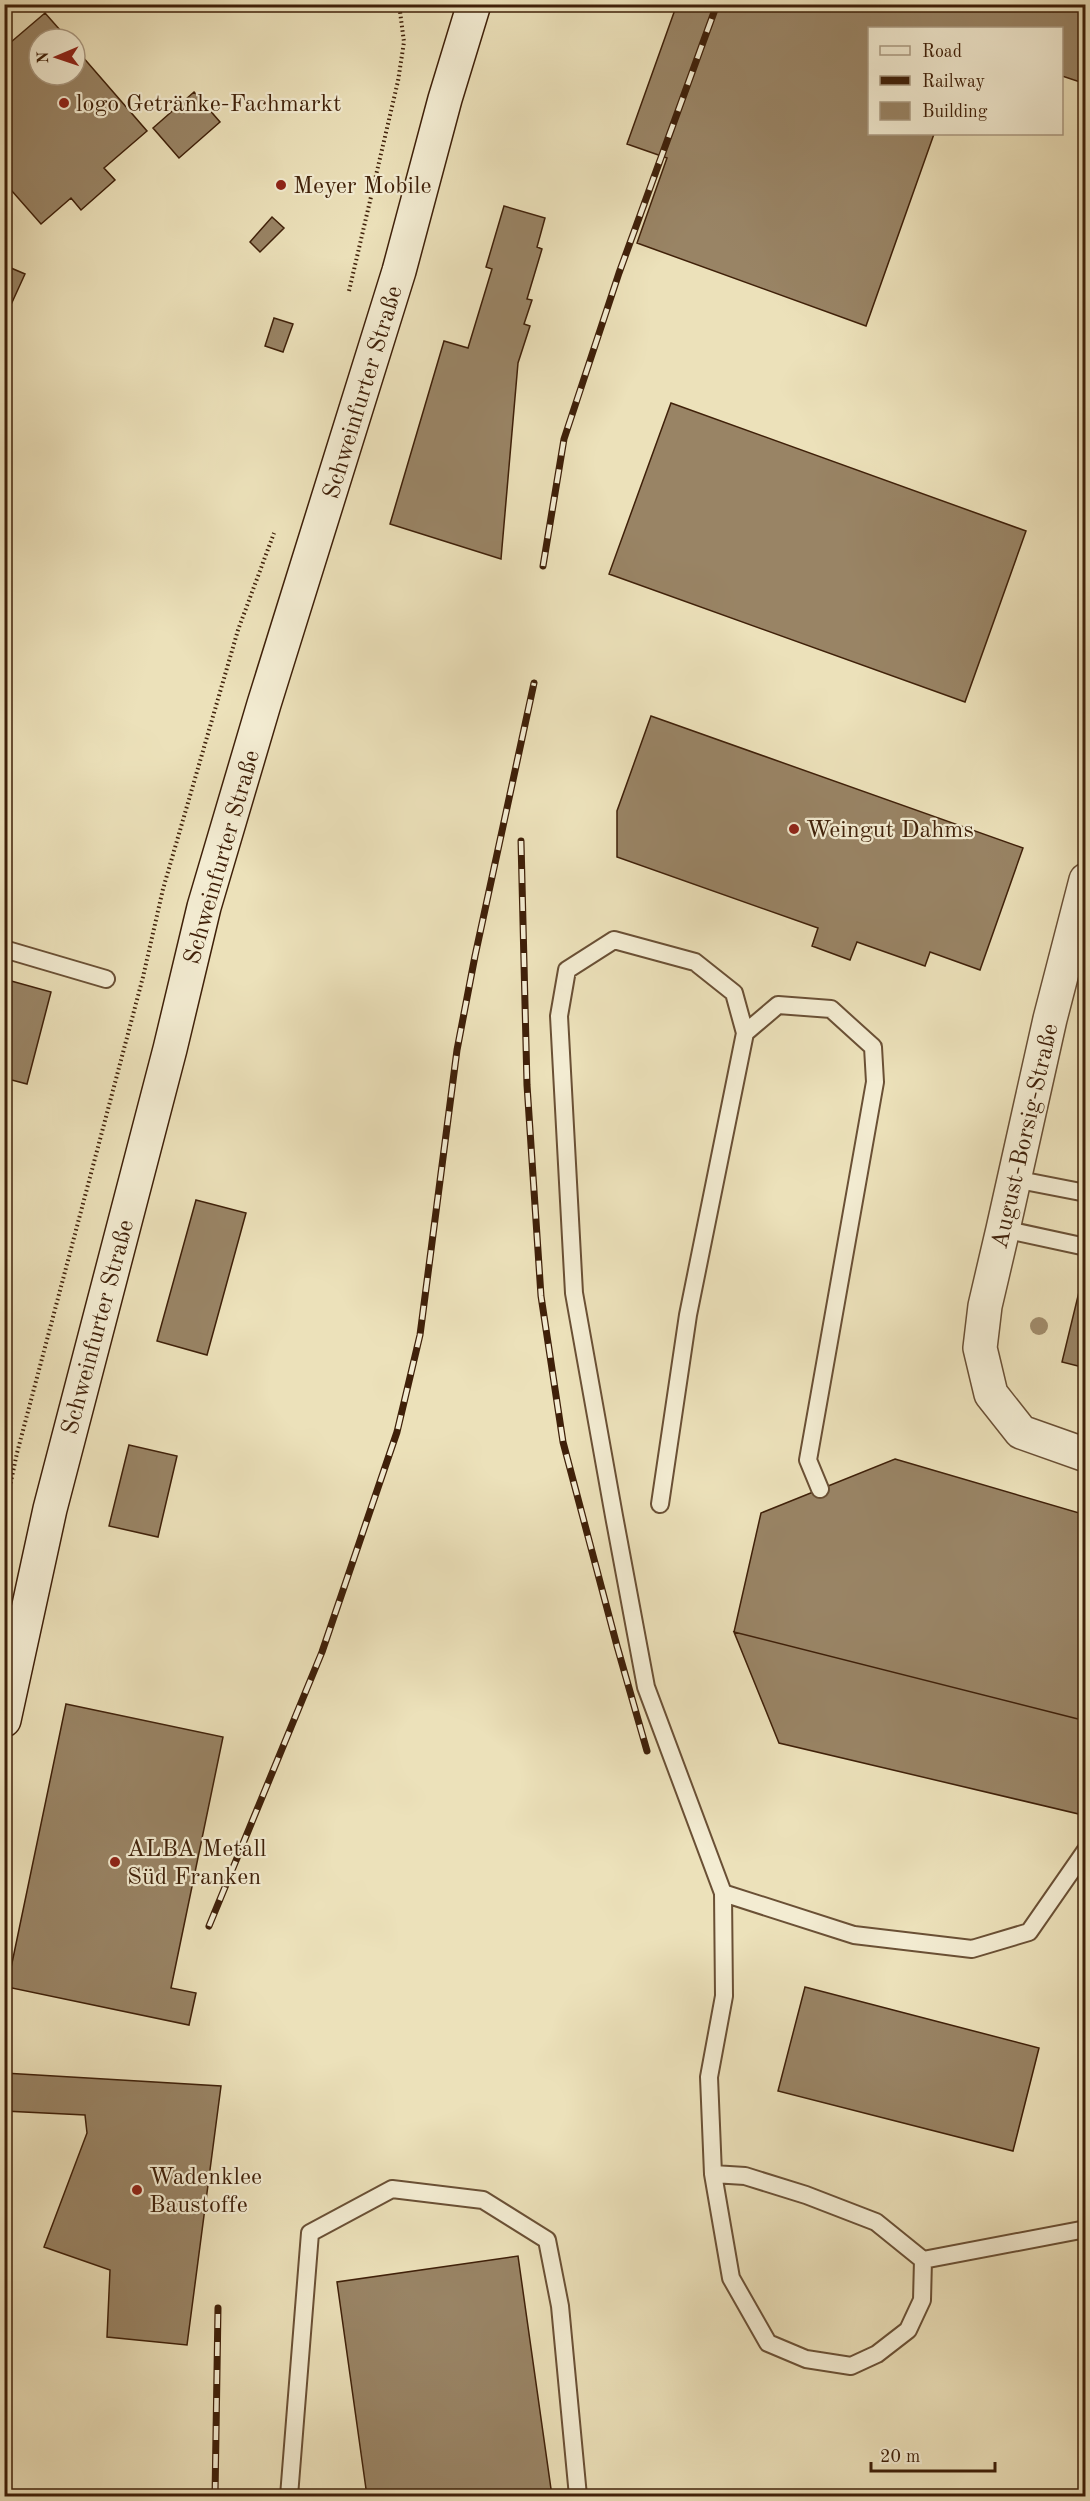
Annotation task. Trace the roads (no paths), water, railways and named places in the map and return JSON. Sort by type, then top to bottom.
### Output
[{"type":"main road","name":"Schweinfurter Straße","points":[[4,1720],[9,1674],[170,1049],[204,907],[264,704],[399,271],[445,99],[474,4]]},
{"type":"main road","name":"August-Borsig-Straße","points":[[1086,880],[1050,1019],[985,1306],[980,1348],[991,1394],[1021,1432],[1086,1455]]},
{"type":"lane","points":[[660,1504],[687,1314],[745,1033],[734,993],[695,962],[614,939],[567,970],[559,1016],[574,1293],[646,1687],[723,1893],[724,1996],[709,2077],[713,2174],[731,2278],[768,2343],[806,2359],[851,2366],[877,2354],[908,2330],[922,2300],[923,2260]]},
{"type":"lane","points":[[4,949],[106,979]]},
{"type":"lane","points":[[745,1033],[778,1005],[831,1009],[873,1047],[876,1082],[808,1460],[820,1489]]},
{"type":"lane","points":[[1014,1179],[1086,1193]]},
{"type":"lane","points":[[1003,1228],[1086,1247]]},
{"type":"lane","points":[[723,1893],[854,1935],[972,1948],[1029,1932],[1086,1850]]},
{"type":"lane","points":[[713,2174],[745,2176],[806,2195],[876,2222],[923,2260],[1086,2229]]},
{"type":"lane","points":[[289,2496],[310,2233],[392,2189],[483,2200],[547,2240],[560,2306],[578,2496]]},
{"type":"railway","points":[[543,566],[564,439],[619,273],[717,4]]},
{"type":"railway","points":[[209,1926],[322,1652],[397,1432],[420,1335],[457,1050],[534,683]]},
{"type":"railway","points":[[521,841],[527,1085],[541,1296],[563,1442],[647,1751]]},
{"type":"railway","points":[[215,2496],[218,2308]]},
{"type":"place","name":"logo Getränke-Fachmarkt","points":[[64,103]]},
{"type":"place","name":"Meyer Mobile","points":[[281,185]]},
{"type":"place","name":"Weingut Dahms","points":[[794,829]]},
{"type":"place","name":"ALBA Metall Süd Franken","points":[[115,1862]]},
{"type":"place","name":"Wadenklee Baustoffe","points":[[137,2190]]}]
